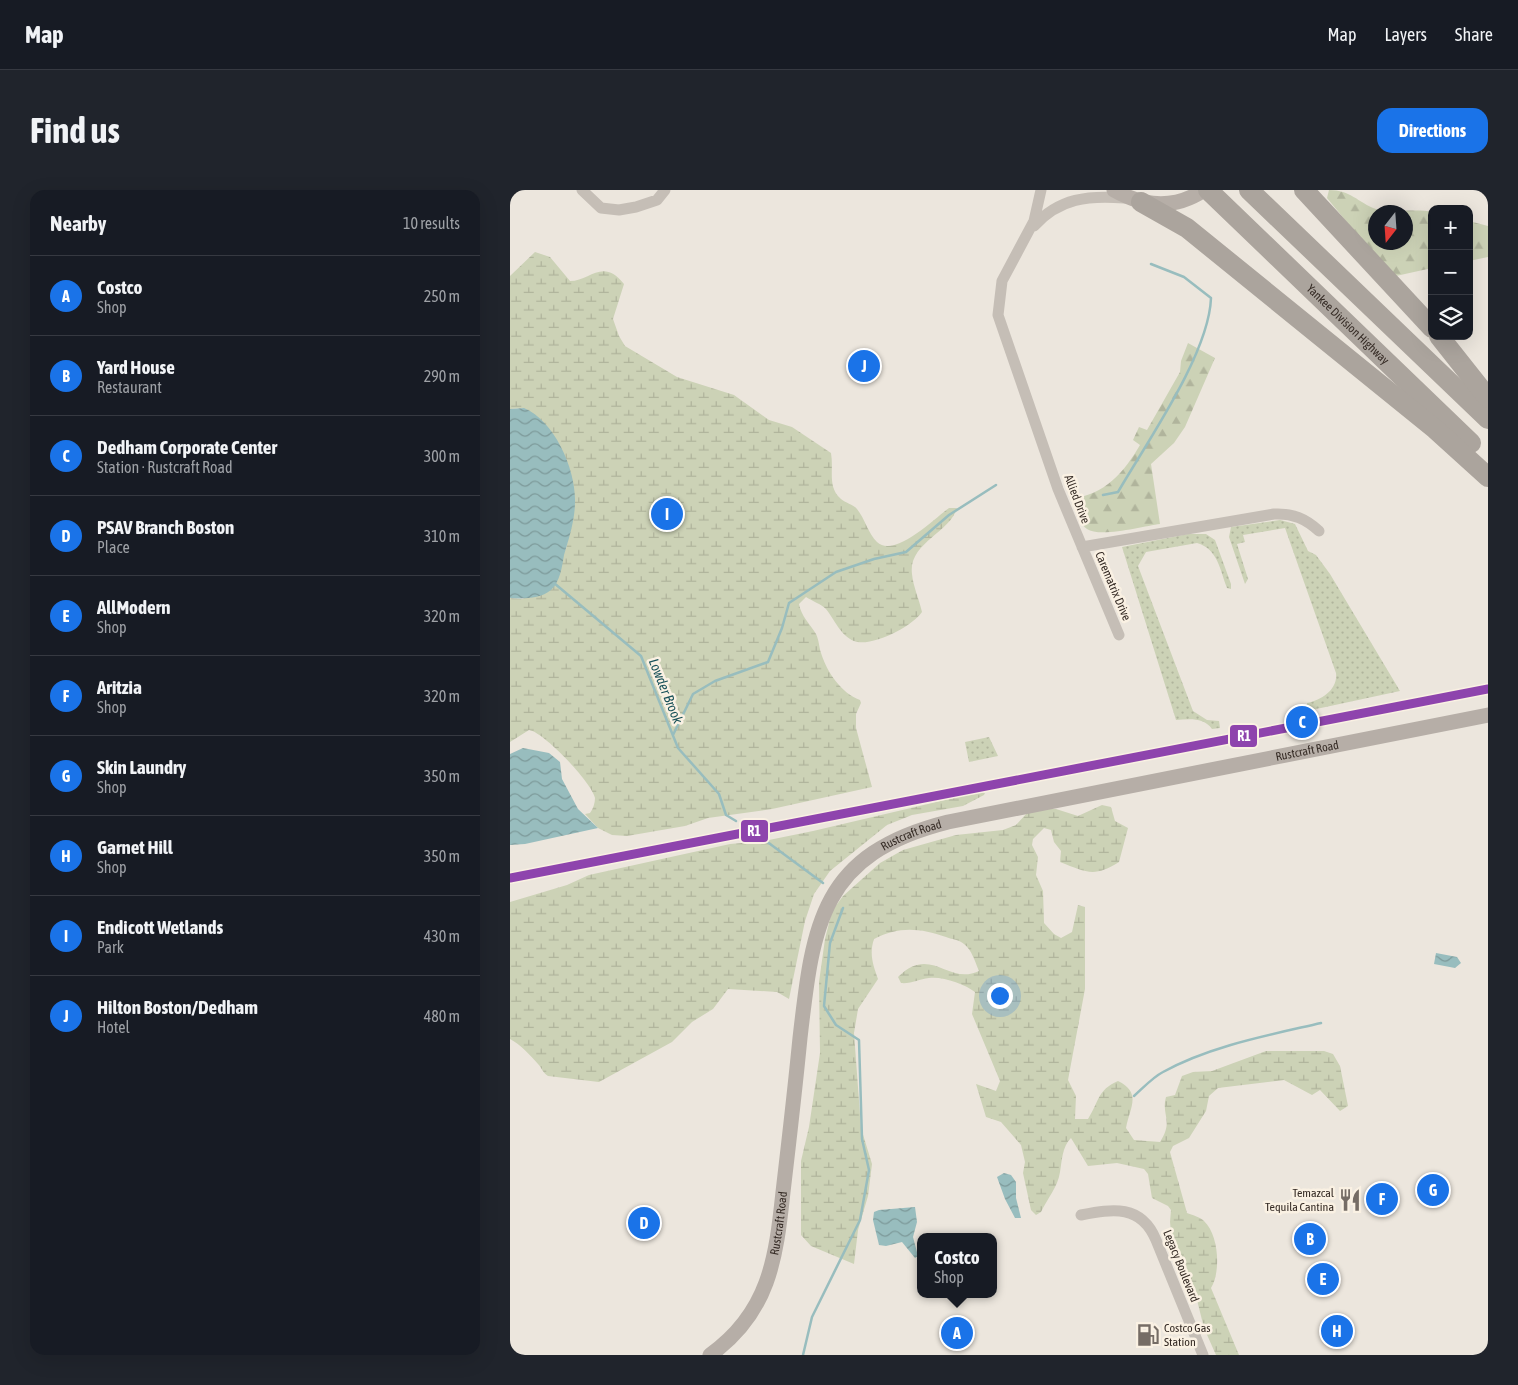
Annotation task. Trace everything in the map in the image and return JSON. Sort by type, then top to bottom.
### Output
[{"type":"highway","name":"Yankee Division Highway","points":[[1208,190],[1488,459]]},
{"type":"highway","points":[[1249,190],[1488,419]]},
{"type":"highway","points":[[1304,190],[1428,324]]},
{"type":"highway","points":[[1136,200],[1187,228],[1449,440],[1488,477]]},
{"type":"highway","points":[[1442,340],[1488,398]]},
{"type":"main road","points":[[1114,190],[1136,200],[1161,205],[1175,204],[1204,190]]},
{"type":"main road","name":"Rustcraft Road","points":[[710,1355],[722,1347],[746,1322],[762,1295],[772,1268],[780,1221],[805,993],[814,942],[819,924],[832,897],[865,859],[902,836],[948,822],[1488,715]]},
{"type":"street","points":[[582,190],[601,208],[619,210],[657,200],[665,190]]},
{"type":"street","name":"Allied Drive","points":[[1041,190],[1039,206],[1030,231],[1004,274],[1000,288],[998,315],[1056,482],[1082,547]]},
{"type":"street","name":"Allied Drive","points":[[1030,231],[1049,211],[1068,201],[1088,197],[1136,200]]},
{"type":"street","points":[[1082,547],[1274,514],[1284,514],[1300,518],[1319,531]]},
{"type":"street","name":"Carematrix Drive","points":[[1082,547],[1119,635]]},
{"type":"street","name":"Legacy Boulevard","points":[[1081,1215],[1120,1210],[1130,1213],[1148,1226],[1156,1240],[1203,1355]]},
{"type":"green space","points":[[1329,190],[1349,194],[1368,205],[1368,247],[1327,198]]},
{"type":"green space","points":[[1413,211],[1428,212],[1428,269],[1396,276],[1371,250],[1413,250]]},
{"type":"green space","points":[[1473,222],[1488,226],[1488,257],[1473,260]]},
{"type":"green space","points":[[535,252],[550,257],[570,281],[603,271],[610,272],[624,284],[613,319],[625,346],[677,377],[734,395],[769,420],[792,427],[831,453],[832,484],[834,489],[841,499],[857,509],[877,542],[884,546],[904,541],[925,528],[949,508],[957,508],[953,517],[916,554],[912,563],[912,574],[922,612],[917,618],[901,629],[881,639],[861,642],[854,641],[845,635],[822,606],[806,597],[799,604],[804,616],[816,634],[821,653],[831,674],[841,687],[860,700],[861,703],[856,714],[856,728],[872,787],[772,809],[708,818],[685,826],[627,836],[612,835],[598,828],[585,814],[590,813],[594,806],[595,798],[592,791],[577,770],[556,748],[529,730],[510,742],[510,598],[523,599],[566,549],[575,503],[569,468],[554,437],[543,422],[523,408],[510,409],[510,276]]},
{"type":"green space","points":[[1188,343],[1215,358],[1185,427],[1174,443],[1151,464],[1160,524],[1112,532],[1087,529],[1079,519],[1072,498],[1094,493],[1104,487],[1128,464],[1140,445],[1133,440],[1139,427],[1147,430],[1180,372],[1181,361]]},
{"type":"green space","points":[[1280,520],[1295,524],[1308,551],[1316,555],[1330,574],[1400,691],[1307,711],[1307,703],[1328,693],[1336,679],[1336,673],[1285,528],[1243,535],[1245,542],[1237,544],[1248,579],[1245,584],[1229,537],[1231,527]]},
{"type":"green space","points":[[1188,534],[1206,534],[1215,540],[1231,584],[1231,589],[1227,588],[1214,555],[1210,550],[1197,543],[1146,552],[1138,566],[1193,711],[1207,720],[1219,721],[1220,728],[1212,729],[1205,722],[1196,720],[1176,720],[1122,547]]},
{"type":"green space","points":[[989,737],[998,756],[969,762],[965,742]]},
{"type":"green space","points":[[979,792],[985,793],[963,806],[912,815],[887,825],[830,871],[814,894],[805,921],[789,999],[777,992],[728,989],[713,1009],[692,1022],[672,1042],[599,1082],[548,1076],[525,1050],[510,1039],[510,902],[567,885],[589,875],[730,844],[764,841],[813,831]]},
{"type":"green space","points":[[1102,805],[1111,807],[1115,821],[1128,828],[1119,862],[1103,870],[1090,872],[1060,862],[1061,851],[1054,842],[1051,830],[1044,828],[1033,839],[1032,845],[1038,857],[1036,875],[1043,891],[1044,923],[1054,934],[1061,938],[1072,932],[1078,905],[1085,907],[1085,989],[1068,1080],[1076,1096],[1075,1119],[1088,1119],[1102,1092],[1118,1081],[1130,1090],[1132,1096],[1132,1107],[1126,1128],[1134,1140],[1160,1142],[1167,1123],[1166,1097],[1175,1095],[1182,1076],[1193,1072],[1212,1071],[1266,1051],[1324,1051],[1333,1054],[1340,1066],[1348,1106],[1340,1111],[1320,1090],[1312,1095],[1284,1080],[1218,1088],[1209,1096],[1206,1111],[1189,1138],[1173,1146],[1170,1152],[1187,1213],[1204,1221],[1213,1235],[1217,1263],[1211,1288],[1239,1355],[1216,1355],[1204,1328],[1196,1296],[1186,1283],[1173,1252],[1170,1222],[1171,1210],[1168,1206],[1152,1198],[1148,1174],[1144,1169],[1117,1163],[1088,1166],[1071,1138],[1064,1150],[1059,1177],[1052,1193],[1041,1212],[1036,1215],[1031,1210],[1023,1173],[1025,1162],[1021,1145],[1001,1122],[986,1117],[976,1084],[996,1091],[1000,1081],[972,1014],[975,992],[947,979],[929,978],[901,983],[898,977],[910,968],[920,964],[930,965],[958,974],[979,971],[971,953],[964,944],[936,934],[918,930],[901,930],[874,939],[872,959],[878,979],[858,1009],[854,1033],[861,1128],[872,1164],[868,1196],[858,1230],[854,1264],[811,1246],[801,1235],[801,1161],[809,1127],[820,1053],[819,982],[825,939],[832,911],[843,896],[880,863],[903,850],[956,835],[1003,830],[1016,825],[1027,813],[1038,809],[1056,809],[1078,816]]},
{"type":"water","points":[[524,408],[535,414],[545,424],[561,448],[572,476],[575,509],[557,583],[547,593],[537,597],[510,598],[510,409]]},
{"type":"water","points":[[523,748],[549,753],[560,762],[562,779],[578,809],[598,828],[525,844],[510,845],[510,754]]},
{"type":"water","points":[[1436,953],[1457,957],[1461,963],[1455,968],[1434,964]]},
{"type":"water","points":[[1004,1173],[1011,1175],[1016,1182],[1016,1198],[1021,1218],[1015,1218],[1005,1199],[997,1177]]},
{"type":"water","points":[[915,1207],[917,1222],[913,1237],[917,1257],[915,1258],[902,1242],[886,1246],[879,1245],[873,1220],[874,1212]]},
{"type":"waterway","points":[[1103,495],[1118,492],[1160,423],[1188,371],[1200,345],[1208,320],[1211,298],[1184,277],[1151,264]]},
{"type":"waterway","points":[[673,735],[693,694],[715,681],[768,662],[782,628],[789,603],[836,572],[874,559],[906,552],[949,515],[996,485]]},
{"type":"waterway","name":"Lowder Brook","points":[[554,583],[641,656],[678,748],[719,794],[726,815],[736,821]]},
{"type":"waterway","name":"Lowder Brook","points":[[766,841],[823,883]]},
{"type":"waterway","points":[[803,1355],[812,1317],[860,1220],[869,1170],[862,1139],[859,1040],[836,1025],[824,1006],[830,943],[843,908]]},
{"type":"waterway","points":[[1134,1096],[1159,1074],[1200,1055],[1240,1042],[1321,1023]]},
{"type":"railway","points":[[510,878],[1488,689]]},
{"type":"transit line","name":"R1","points":[[510,878],[1488,689]]},
{"type":"place","name":"Hilton Boston/Dedham","points":[[864,366]]},
{"type":"place","name":"Endicott Wetlands","points":[[667,514]]},
{"type":"place","name":"Dedham Corporate Center","points":[[1302,722]]},
{"type":"place","name":"Skin Laundry","points":[[1433,1190]]},
{"type":"place","name":"Aritzia","points":[[1382,1199]]},
{"type":"place","name":"Temazcal Tequila Cantina","points":[[1350,1200]]},
{"type":"place","name":"PSAV Branch Boston","points":[[644,1223]]},
{"type":"place","name":"Yard House","points":[[1310,1239]]},
{"type":"place","name":"AllModern","points":[[1323,1279]]},
{"type":"place","name":"Garnet Hill","points":[[1337,1331]]},
{"type":"place","name":"Costco","points":[[957,1333]]},
{"type":"place","name":"Costco Gas Station","points":[[1148,1335]]}]
